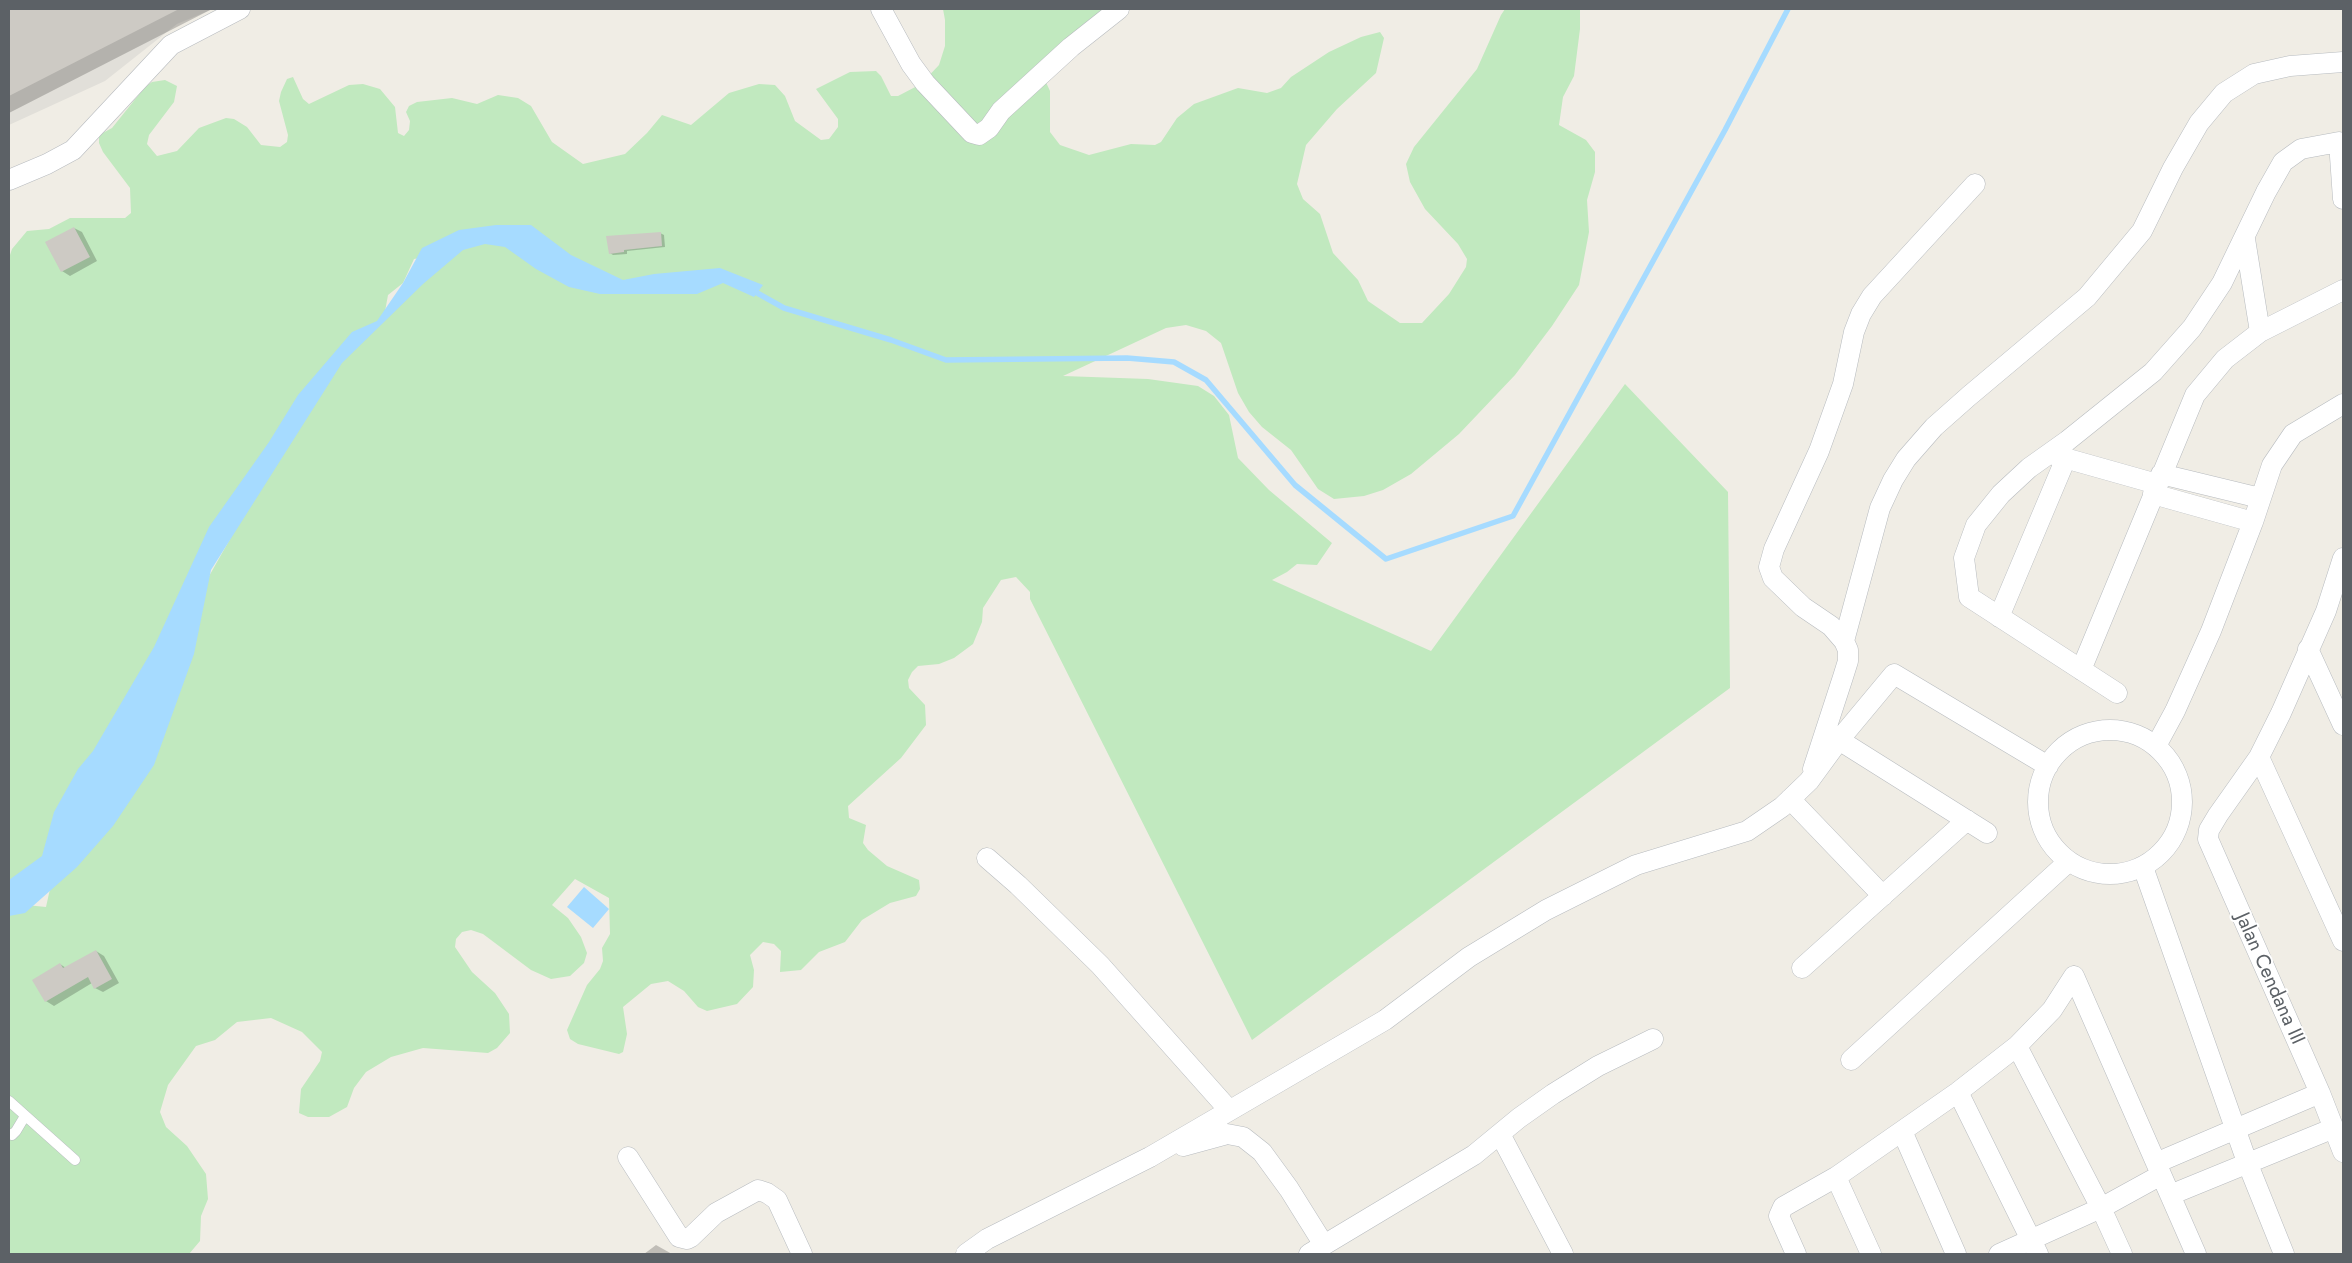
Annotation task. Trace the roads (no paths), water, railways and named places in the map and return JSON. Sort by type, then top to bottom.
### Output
[{"type":"street","points":[[9,180],[73,150],[171,44],[240,9]]},
{"type":"street","points":[[881,9],[911,64],[925,83],[972,133],[979,136],[1001,111],[1071,48],[1119,9]]},
{"type":"street","points":[[1844,641],[1880,508],[1893,480],[1934,427],[2087,297],[2142,231],[2198,123],[2224,93],[2254,74],[2290,66],[2343,62]]},
{"type":"street","points":[[1999,617],[2057,456],[2067,441],[2153,372],[2192,328],[2222,283],[2245,239],[2266,192],[2284,162],[2301,149],[2339,142],[2343,199]]},
{"type":"street","points":[[1809,781],[1848,662],[1848,650],[1844,641],[1830,626],[1803,606],[1772,578],[1769,567],[1774,548],[1822,442],[1842,384],[1854,332],[1861,314],[1872,296],[1898,266],[1975,184]]},
{"type":"street","points":[[2245,239],[2260,332]]},
{"type":"street","points":[[2081,670],[2195,395],[2225,359],[2260,332],[2343,290]]},
{"type":"street","points":[[2156,746],[2175,711],[2212,631],[2253,522],[2272,465],[2293,434],[2343,404]]},
{"type":"street","points":[[2117,693],[1969,597],[1964,558],[1976,524],[2001,494],[2057,456],[2157,484],[2253,522]]},
{"type":"street","points":[[2157,484],[2260,498]]},
{"type":"street","points":[[2343,558],[2326,611],[2281,713],[2259,757],[2343,941]]},
{"type":"street","points":[[2308,649],[2343,724]]},
{"type":"street","points":[[966,1254],[996,1235],[1150,1157],[1385,1020],[1469,958],[1546,910],[1636,865],[1747,831],[1782,808],[1809,781],[1894,674],[2048,766]]},
{"type":"street","points":[[2110,730],[2134,734],[2156,746],[2174,768],[2182,795],[2180,824],[2166,849],[2143,867],[2118,875],[2092,873],[2068,862],[2049,842],[2039,817],[2039,791],[2048,766],[2064,747],[2085,734],[2110,730]]},
{"type":"street","points":[[1840,740],[1987,833]]},
{"type":"street","name":"Jalan Cendana III","points":[[2259,757],[2209,830],[2208,839],[2320,1092],[2335,1115],[2343,1152]]},
{"type":"street","points":[[1790,799],[1883,896]]},
{"type":"street","points":[[1802,968],[1967,820]]},
{"type":"street","points":[[987,858],[1018,884],[1100,965],[1229,1110]]},
{"type":"street","points":[[1850,1060],[2068,862]]},
{"type":"street","points":[[2143,867],[2247,1162],[2284,1254]]},
{"type":"street","points":[[1796,1254],[1779,1216],[1779,1211],[1787,1204],[1836,1177],[1958,1092],[2017,1046],[2052,1010],[2074,976],[2196,1254]]},
{"type":"street","points":[[1150,1157],[1227,1134],[1243,1137],[1262,1152],[1289,1189],[1316,1250],[1474,1155],[1519,1118],[1598,1066],[1653,1039]]},
{"type":"street","points":[[2017,1046],[2101,1208],[2122,1254]]},
{"type":"street","points":[[1958,1092],[2035,1248]]},
{"type":"street","points":[[1999,1254],[2035,1248],[2101,1208],[2158,1169],[2236,1129],[2320,1092]]},
{"type":"street","points":[[2170,1195],[2247,1162],[2335,1115]]},
{"type":"street","points":[[1902,1131],[1956,1254]]},
{"type":"street","points":[[1500,1134],[1563,1254]]},
{"type":"street","points":[[628,1157],[679,1237],[687,1239],[691,1237],[716,1214],[758,1190],[768,1193],[777,1200],[802,1254]]},
{"type":"street","points":[[1836,1177],[1871,1254]]},
{"type":"lane","points":[[9,1101],[75,1160]]},
{"type":"lane","points":[[9,1134],[12,1135],[16,1131],[25,1116]]},
{"type":"water","points":[[496,225],[531,225],[571,255],[623,280],[654,274],[720,268],[763,285],[754,297],[723,283],[697,294],[600,294],[569,287],[536,269],[505,247],[485,244],[463,250],[423,284],[342,363],[211,570],[194,654],[154,765],[113,826],[77,867],[25,913],[9,916],[9,880],[42,856],[54,812],[78,769],[93,751],[154,647],[209,527],[269,442],[298,395],[352,332],[377,321],[403,283],[422,248],[459,230]]},
{"type":"water","points":[[584,887],[609,909],[593,928],[567,907]]},
{"type":"waterway","points":[[750,289],[784,308],[891,340],[946,360],[1127,358],[1174,362],[1206,380],[1295,485],[1386,559],[1513,516],[1725,130],[1788,9]]}]
